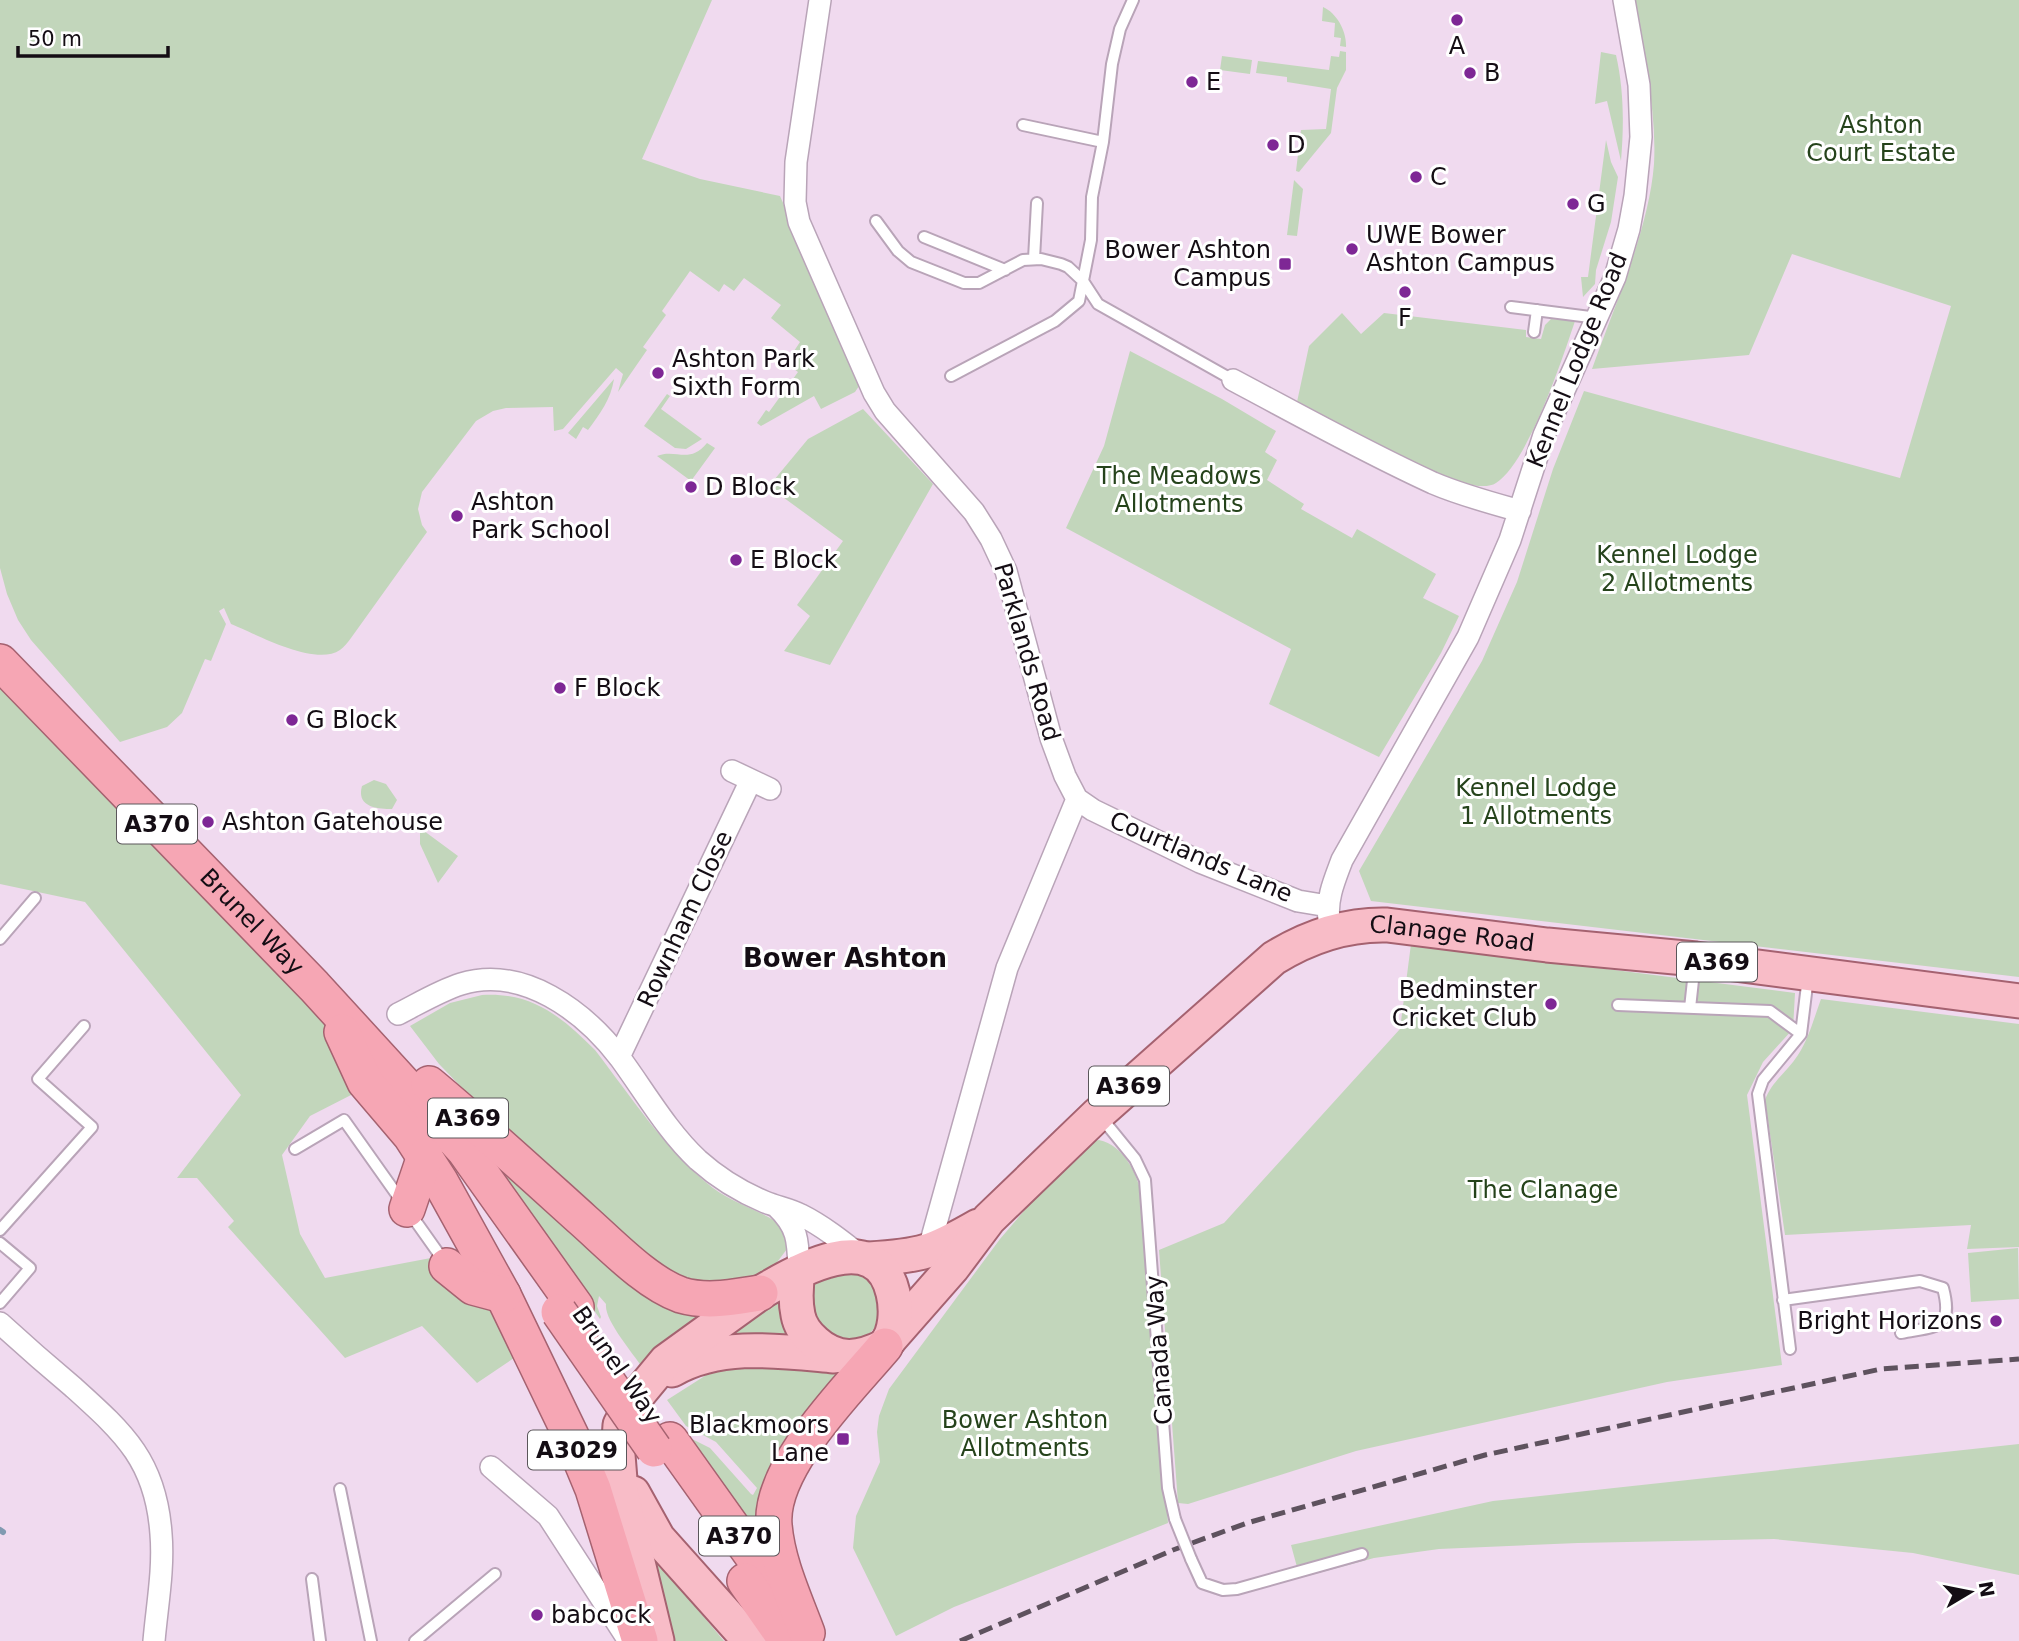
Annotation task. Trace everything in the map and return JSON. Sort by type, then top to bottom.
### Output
[{"type":"highway","name":"Brunel Way","points":[[0,662],[320,992],[465,1151],[567,1310],[803,1638]]},
{"type":"highway","name":"A3029","points":[[320,992],[365,1082],[425,1156],[503,1295],[589,1479],[640,1641]]},
{"type":"highway","name":"A369","points":[[320,992],[445,1097],[620,1253],[664,1287],[678,1294],[704,1300],[760,1293]]},
{"type":"highway","points":[[407,1209],[425,1156]]},
{"type":"highway","points":[[447,1266],[473,1287],[503,1295]]},
{"type":"highway","points":[[803,1638],[778,1551],[774,1525],[777,1494],[797,1455],[887,1344]]},
{"type":"main road","name":"Clanage Road","points":[[887,1344],[953,1267],[989,1219],[1098,1114],[1274,958],[1330,919],[1696,960],[2019,1001]]},
{"type":"main road","name":"Clanage Road","points":[[865,1258],[915,1256],[928,1252],[989,1219]]},
{"type":"main road","name":"A369","points":[[646,1386],[666,1361],[760,1293],[829,1259],[865,1258]]},
{"type":"main road","points":[[646,1386],[693,1359],[718,1353],[762,1350],[854,1357],[887,1344],[895,1313],[892,1289],[879,1267],[865,1258]]},
{"type":"main road","points":[[799,1272],[796,1288],[800,1324],[811,1338],[834,1356]]},
{"type":"main road","name":"A3029","points":[[646,1386],[632,1402],[621,1425],[618,1455],[621,1492],[657,1641]]},
{"type":"main road","name":"A3029","points":[[618,1455],[629,1485],[658,1538],[750,1641]]},
{"type":"street","name":"Parklands Road","points":[[820,0],[796,162],[795,202],[799,222],[880,402],[893,421],[974,512],[998,553],[1012,592],[1051,738],[1077,799]]},
{"type":"street","name":"Kennel Lodge Road","points":[[1330,919],[1342,860],[1468,637],[1510,540],[1544,435],[1615,277],[1629,229],[1641,137],[1639,85],[1624,0]]},
{"type":"street","points":[[1233,380],[1435,483],[1475,499],[1520,511]]},
{"type":"street","name":"Rownham Close","points":[[619,1057],[751,780]]},
{"type":"street","name":"Courtlands Lane","points":[[1077,799],[1093,810],[1175,851],[1298,901],[1330,919]]},
{"type":"street","points":[[928,1252],[1007,968],[1077,799]]},
{"type":"street","points":[[398,1014],[460,984],[482,980],[511,981],[538,990],[564,1005],[592,1028],[619,1057],[653,1105],[698,1160],[730,1184],[777,1207],[799,1213],[865,1258]]},
{"type":"street","points":[[777,1207],[795,1229],[799,1272]]},
{"type":"street","points":[[0,1324],[118,1428],[138,1454],[156,1499],[161,1535],[154,1641]]},
{"type":"street","points":[[491,1467],[548,1516],[629,1641]]},
{"type":"lane","points":[[951,376],[1064,315],[1079,301],[1091,240],[1091,197],[1104,142],[1116,45],[1133,0]]},
{"type":"lane","points":[[1023,125],[1104,142]]},
{"type":"lane","points":[[1034,259],[1037,203]]},
{"type":"lane","points":[[876,221],[898,251],[911,262],[964,283],[979,283],[1023,260],[1034,259],[1061,264],[1083,281],[1098,304],[1233,380]]},
{"type":"lane","points":[[924,237],[1005,270]]},
{"type":"lane","points":[[1511,307],[1598,318]]},
{"type":"lane","points":[[1534,332],[1537,310]]},
{"type":"lane","points":[[0,939],[35,898]]},
{"type":"lane","points":[[1690,1008],[1696,960]]},
{"type":"lane","points":[[1790,1349],[1758,1094],[1763,1080],[1801,1034],[1809,974]]},
{"type":"lane","points":[[1618,1005],[1770,1011],[1801,1034]]},
{"type":"lane","points":[[0,1230],[92,1127],[38,1079],[84,1026]]},
{"type":"lane","name":"Canada Way","points":[[1098,1114],[1135,1159],[1146,1180],[1168,1488],[1175,1519],[1202,1583],[1223,1590],[1259,1584],[1362,1554]]},
{"type":"lane","points":[[295,1149],[345,1119],[447,1266]]},
{"type":"lane","points":[[0,1243],[30,1268],[0,1303]]},
{"type":"lane","points":[[1783,1300],[1920,1281],[1943,1288],[1948,1308],[1945,1320],[1934,1327],[1901,1333]]},
{"type":"lane","points":[[340,1489],[371,1641]]},
{"type":"lane","points":[[415,1641],[495,1574]]},
{"type":"lane","points":[[312,1580],[320,1641]]},
{"type":"green space","name":"Ashton Park School","points":[[0,0],[712,0],[642,159],[700,179],[780,196],[858,374],[859,386],[855,392],[821,409],[814,396],[761,426],[757,423],[766,410],[769,412],[798,372],[786,363],[800,342],[771,318],[781,305],[744,278],[734,291],[724,284],[719,292],[690,271],[662,311],[666,315],[643,347],[647,350],[618,392],[623,374],[616,368],[563,429],[554,431],[553,407],[506,408],[493,411],[476,421],[422,492],[418,509],[422,525],[427,532],[341,649],[316,655],[286,647],[231,624],[224,608],[219,611],[226,624],[211,661],[205,659],[182,713],[167,727],[120,742],[31,640],[18,620],[0,568]]},
{"type":"green space","points":[[1633,0],[2019,0],[2019,977],[1371,901],[1359,871],[1482,661],[1517,582],[1553,469],[1584,391],[1900,478],[1951,306],[1792,254],[1749,355],[1592,369],[1638,241],[1651,189],[1654,164],[1651,102]]},
{"type":"green space","points":[[1323,7],[1333,14],[1340,24],[1346,47],[1340,46],[1341,38],[1334,37],[1335,23],[1322,21]]},
{"type":"green space","points":[[1340,51],[1346,52],[1346,70],[1337,88],[1331,133],[1299,172],[1296,171],[1301,130],[1326,129],[1331,89],[1287,82],[1287,77],[1256,73],[1258,61],[1329,70],[1331,56],[1339,57]]},
{"type":"green space","points":[[1601,52],[1616,55],[1619,68],[1623,108],[1621,161],[1607,101],[1595,104]]},
{"type":"green space","points":[[1222,56],[1252,60],[1250,74],[1220,70]]},
{"type":"green space","points":[[1606,140],[1618,177],[1611,222],[1596,270],[1595,284],[1583,297],[1581,277],[1588,277]]},
{"type":"green space","points":[[1294,180],[1303,189],[1297,236],[1287,235]]},
{"type":"green space","points":[[1342,313],[1361,334],[1384,313],[1526,330],[1526,337],[1541,339],[1545,325],[1551,319],[1575,321],[1543,408],[1520,454],[1508,472],[1496,483],[1480,486],[1428,471],[1297,402],[1309,346]]},
{"type":"green space","name":"The Meadows Allotments","points":[[1130,351],[1222,399],[1276,431],[1265,452],[1277,460],[1267,480],[1304,504],[1301,509],[1352,538],[1357,529],[1436,574],[1423,598],[1459,616],[1441,653],[1379,757],[1269,704],[1291,649],[1066,528],[1104,446]]},
{"type":"green space","points":[[614,379],[608,400],[601,412],[588,430],[583,427],[576,439],[568,433]]},
{"type":"green space","points":[[667,394],[670,396],[661,409],[702,439],[686,449],[675,448],[644,426]]},
{"type":"green space","points":[[863,409],[933,484],[830,665],[784,651],[810,616],[797,605],[843,541],[765,484],[774,480],[808,439]]},
{"type":"green space","points":[[707,443],[715,448],[691,481],[657,456],[688,455],[700,450]]},
{"type":"green space","points":[[0,683],[329,1017],[355,1093],[310,1116],[282,1155],[300,1234],[325,1278],[468,1251],[514,1358],[477,1383],[422,1326],[345,1358],[228,1227],[234,1221],[197,1178],[177,1178],[241,1095],[85,902],[0,884]]},
{"type":"green space","points":[[374,780],[386,784],[397,800],[392,809],[365,803],[361,793],[362,786]]},
{"type":"green space","points":[[420,828],[458,856],[438,883],[420,844]]},
{"type":"green space","name":"The Clanage","points":[[1411,944],[1795,993],[1793,1029],[1763,1062],[1747,1095],[1782,1365],[1667,1382],[1356,1451],[1188,1504],[1178,1503],[1159,1250],[1224,1223],[1400,1029]]},
{"type":"green space","points":[[482,995],[500,995],[531,1002],[557,1017],[582,1038],[595,1050],[665,1141],[696,1173],[722,1194],[770,1218],[787,1230],[787,1249],[775,1265],[764,1273],[725,1286],[675,1279],[532,1160],[439,1064],[410,1026],[450,1003]]},
{"type":"green space","points":[[1821,999],[2019,1024],[2019,1247],[1967,1249],[1971,1225],[1785,1235],[1765,1100],[1802,1048]]},
{"type":"green space","points":[[471,1132],[717,1311],[642,1367],[614,1327],[606,1304],[599,1296],[597,1306],[600,1319]]},
{"type":"green space","name":"Bower Ashton Allotments","points":[[1099,1140],[1123,1154],[1137,1180],[1142,1197],[1168,1523],[954,1607],[896,1636],[853,1548],[856,1516],[880,1462],[877,1432],[879,1416],[889,1389],[1000,1239],[1078,1148],[1085,1143]]},
{"type":"green space","points":[[2018,1248],[2019,1299],[1971,1302],[1968,1253]]},
{"type":"green space","points":[[835,1267],[875,1278],[882,1318],[875,1328],[861,1338],[846,1339],[818,1329],[808,1299],[817,1279]]},
{"type":"green space","points":[[781,1297],[794,1336],[718,1340]]},
{"type":"green space","points":[[751,1362],[845,1374],[765,1517],[747,1523],[688,1437],[710,1448],[751,1494],[753,1495],[757,1488],[716,1442],[686,1426],[667,1400],[711,1372],[750,1368]]},
{"type":"green space","points":[[2019,1444],[2019,1575],[1913,1553],[1774,1539],[1439,1549],[1374,1558],[1300,1578],[1291,1545],[1493,1501]]},
{"type":"green space","points":[[654,1562],[663,1568],[724,1641],[671,1641]]},
{"type":"railway","points":[[960,1641],[1173,1550],[1247,1523],[1485,1455],[1881,1369],[2019,1359]]},
{"type":"place","name":"A","points":[[1457,20]]},
{"type":"place","name":"B","points":[[1470,73]]},
{"type":"place","name":"E","points":[[1192,82]]},
{"type":"place","name":"D","points":[[1273,145]]},
{"type":"place","name":"C","points":[[1416,177]]},
{"type":"place","name":"G","points":[[1573,204]]},
{"type":"place","name":"UWE Bower Ashton Campus","points":[[1352,249]]},
{"type":"place","name":"Bower Ashton Campus","points":[[1285,264]]},
{"type":"place","name":"F","points":[[1405,292]]},
{"type":"place","name":"Ashton Park Sixth Form","points":[[658,373]]},
{"type":"place","name":"D Block","points":[[691,487]]},
{"type":"place","name":"Ashton Park School","points":[[457,516]]},
{"type":"place","name":"E Block","points":[[736,560]]},
{"type":"place","name":"F Block","points":[[560,688]]},
{"type":"place","name":"G Block","points":[[292,720]]},
{"type":"place","name":"Ashton Gatehouse","points":[[208,822]]},
{"type":"place","name":"Bedminster Cricket Club","points":[[1551,1004]]},
{"type":"place","name":"Bright Horizons","points":[[1996,1321]]},
{"type":"place","name":"Blackmoors Lane","points":[[843,1439]]},
{"type":"place","name":"babcock","points":[[537,1615]]},
{"type":"district","name":"Bower Ashton","points":[[845,958]]},
{"type":"park label","name":"Ashton Court Estate","points":[[1881,139]]},
{"type":"park label","name":"Kennel Lodge 2 Allotments","points":[[1677,569]]},
{"type":"park label","name":"Kennel Lodge 1 Allotments","points":[[1536,802]]}]
